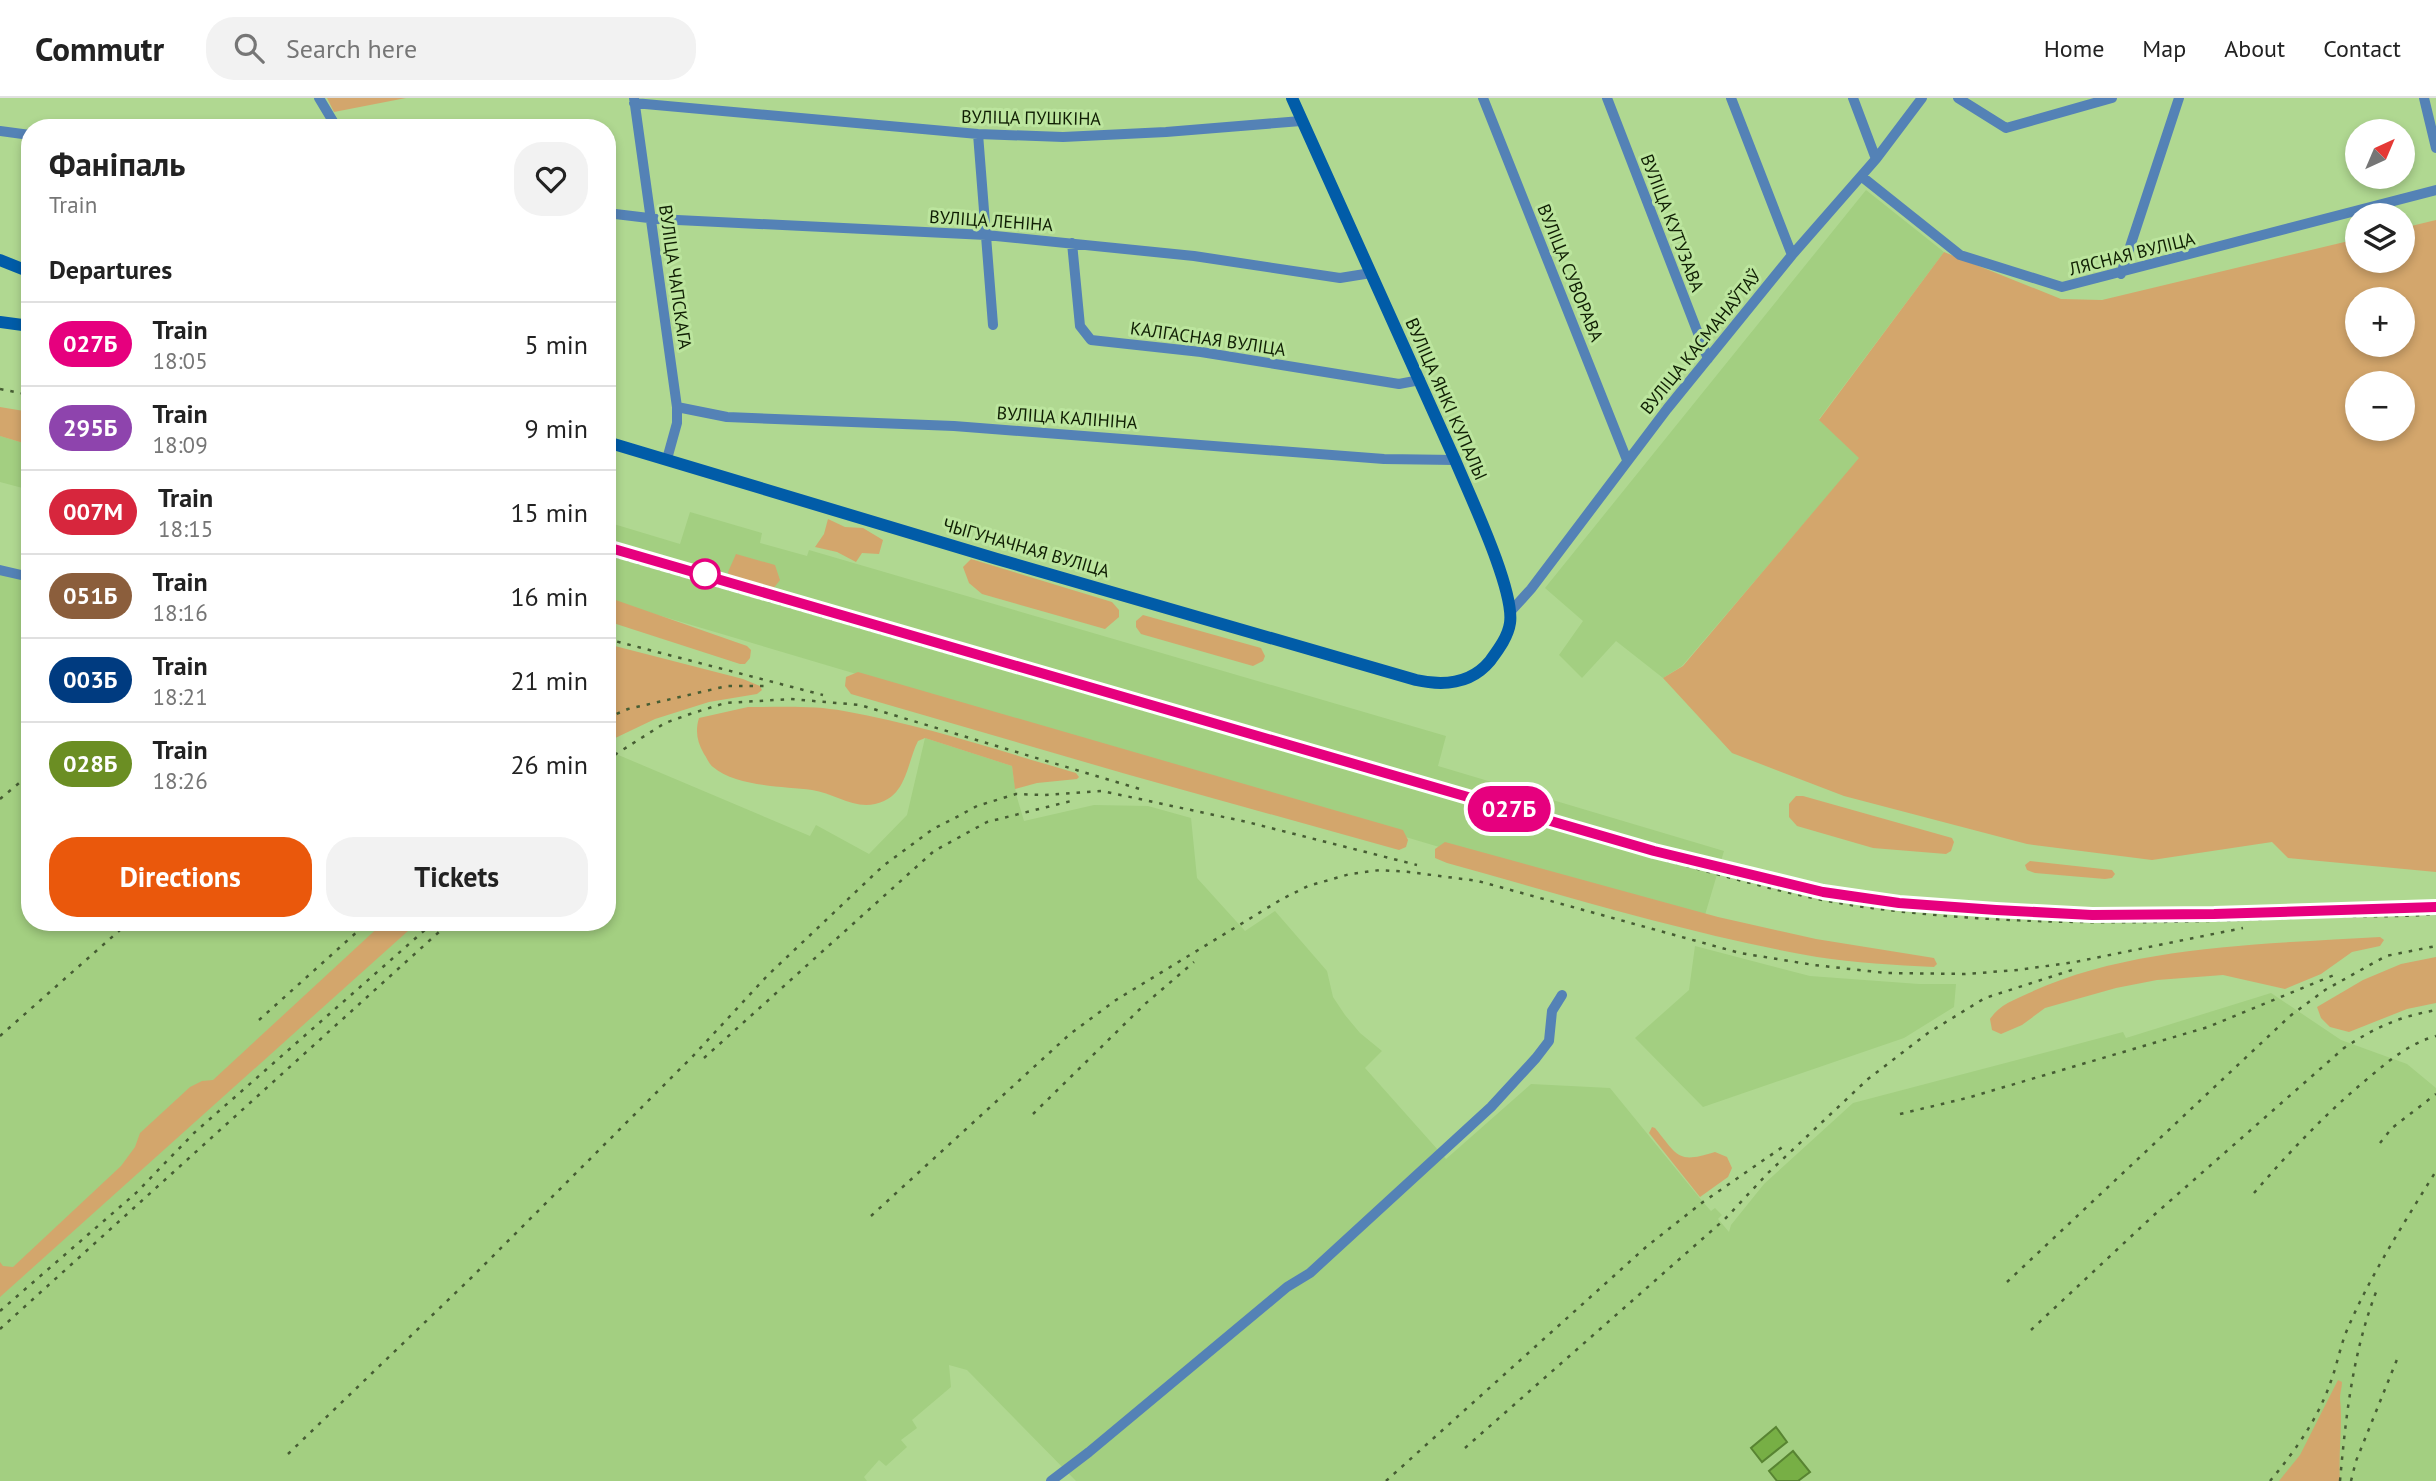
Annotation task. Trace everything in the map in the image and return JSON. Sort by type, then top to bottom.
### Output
[{"type":"street","points":[[319,98],[332,119]]},
{"type":"street","name":"ВУЛІЦА ЯНКІ КУПАЛЫ","points":[[1292,98],[1455,460],[1504,583],[1511,611]]},
{"type":"street","name":"ВУЛІЦА СУВОРАВА","points":[[1483,98],[1627,460]]},
{"type":"street","name":"ВУЛІЦА КУТУЗАВА","points":[[1607,98],[1707,359]]},
{"type":"street","points":[[1731,98],[1792,255]]},
{"type":"street","points":[[1853,98],[1876,159]]},
{"type":"street","name":"ВУЛІЦА КАСМАНАЎТАЎ","points":[[1511,611],[1531,589],[1627,460],[1707,359],[1792,255],[1876,159],[1922,98]]},
{"type":"street","points":[[1958,98],[2006,128],[2112,98]]},
{"type":"street","points":[[2121,274],[2179,98]]},
{"type":"street","points":[[2424,98],[2436,148]]},
{"type":"street","name":"ВУЛІЦА ПУШКІНА","points":[[634,100],[978,134],[1063,138],[1301,121]]},
{"type":"street","name":"ВУЛІЦА ЧАПСКАГА","points":[[634,100],[677,407],[677,424],[667,459]]},
{"type":"street","points":[[0,131],[21,134]]},
{"type":"street","points":[[978,134],[993,325]]},
{"type":"street","name":"ЛЯСНАЯ ВУЛІЦА","points":[[1861,176],[1960,255],[2063,287],[2436,190]]},
{"type":"street","name":"ВУЛІЦА ЛЕНІНА","points":[[616,213],[651,219],[986,235],[1194,256],[1340,278],[1371,273]]},
{"type":"street","name":"КАЛГАСНАЯ ВУЛІЦА","points":[[1072,243],[1080,326],[1091,340],[1201,352],[1399,384],[1420,380]]},
{"type":"street","points":[[0,260],[21,268]]},
{"type":"street","points":[[0,323],[21,325]]},
{"type":"street","name":"ВУЛІЦА КАЛІНІНА","points":[[677,407],[727,417],[954,426],[1384,459],[1455,460]]},
{"type":"street","name":"ЧЫГУНАЧНАЯ ВУЛІЦА","points":[[616,445],[1416,680],[1436,683],[1461,681],[1484,668],[1505,638],[1510,626],[1511,611]]},
{"type":"street","points":[[0,570],[21,575]]},
{"type":"street","points":[[1051,1481],[1153,1400],[1287,1287],[1310,1273],[1491,1107],[1549,1041],[1552,1011],[1562,995]]},
{"type":"shaded area","points":[[327,98],[406,98],[334,112]]},
{"type":"shaded area","points":[[1866,190],[1944,252],[1819,419],[1860,458],[1682,666],[1663,678],[1616,641],[1582,678],[1559,655],[1583,621],[1545,588]]},
{"type":"shaded area","points":[[2436,220],[2436,872],[2288,858],[2272,842],[2152,860],[2027,844],[1844,796],[1732,753],[1663,678],[1683,666],[1859,458],[1819,420],[1944,252],[2061,299],[2102,300],[2345,242],[2345,273],[2415,273],[2415,225]]},
{"type":"shaded area","points":[[0,407],[21,410],[21,442],[0,436]]},
{"type":"shaded area","points":[[0,436],[21,442],[21,488],[0,482]]},
{"type":"shaded area","points":[[690,512],[762,533],[760,543],[807,556],[809,550],[1446,736],[1438,766],[1724,851],[1702,925],[616,603],[616,525],[680,544]]},
{"type":"shaded area","points":[[828,519],[845,527],[863,528],[883,540],[879,554],[862,553],[856,562],[837,552],[815,547],[824,534]]},
{"type":"shaded area","points":[[736,554],[775,565],[780,580],[773,589],[729,576],[728,572]]},
{"type":"shaded area","points":[[971,559],[1112,602],[1119,610],[1119,617],[1105,629],[982,594],[969,583],[963,567]]},
{"type":"shaded area","points":[[0,573],[21,579],[21,931],[616,931],[616,754],[810,836],[816,825],[869,854],[907,815],[925,738],[1012,766],[1024,821],[1094,805],[1148,806],[1191,818],[1197,878],[1245,931],[1275,911],[1327,971],[1333,997],[1345,1015],[1360,1033],[1382,1051],[1365,1068],[1446,1159],[1531,1084],[1610,1088],[1703,1202],[1711,1211],[1715,1208],[1722,1215],[1718,1219],[1729,1232],[1731,1225],[1764,1184],[1853,1103],[2123,1032],[2126,1038],[2271,993],[2341,1040],[2407,1064],[2436,1088],[2436,1481],[1076,1481],[967,1370],[949,1365],[951,1387],[912,1420],[917,1428],[901,1440],[907,1447],[886,1466],[879,1460],[864,1477],[867,1481],[0,1481]]},
{"type":"shaded area","points":[[616,600],[747,646],[751,650],[750,658],[745,664],[616,624]]},
{"type":"shaded area","points":[[1143,615],[1261,648],[1265,656],[1263,661],[1253,666],[1141,634],[1136,627],[1136,621]]},
{"type":"shaded area","points":[[616,646],[743,679],[760,686],[762,690],[757,694],[709,702],[655,719],[616,738]]},
{"type":"shaded area","points":[[858,672],[1403,830],[1408,840],[1406,847],[1399,850],[851,694],[845,686],[846,677]]},
{"type":"shaded area","points":[[748,707],[820,708],[874,717],[990,747],[1076,773],[1079,777],[1015,789],[1012,766],[925,738],[918,741],[898,790],[884,801],[874,804],[856,804],[812,790],[747,782],[723,774],[712,766],[700,745],[697,732],[699,718]]},
{"type":"shaded area","points":[[1796,796],[1952,838],[1954,842],[1951,851],[1946,854],[1873,848],[1797,826],[1789,817],[1789,804]]},
{"type":"shaded area","points":[[1445,842],[1718,917],[1816,939],[1934,958],[1937,964],[1934,967],[1831,959],[1677,927],[1447,863],[1435,858],[1435,849]]},
{"type":"shaded area","points":[[2030,861],[2112,870],[2115,874],[2112,878],[2105,879],[2035,873],[2027,870],[2025,865]]},
{"type":"shaded area","points":[[374,931],[408,931],[0,1297],[0,1262],[3,1266],[13,1267],[121,1166],[135,1147],[140,1133],[190,1087],[202,1081],[213,1080]]},
{"type":"shaded area","points":[[2380,937],[2384,940],[2380,946],[2352,952],[2321,974],[2285,989],[2223,975],[2157,980],[2116,988],[2045,1008],[2022,1025],[2001,1034],[1992,1030],[1990,1019],[2007,1003],[2069,977],[2111,965],[2155,956],[2247,945]]},
{"type":"shaded area","points":[[1695,946],[1810,976],[1956,984],[1954,1007],[1904,1038],[1703,1107],[1635,1038],[1689,990]]},
{"type":"shaded area","points":[[2436,957],[2436,1003],[2407,1009],[2349,1032],[2330,1027],[2321,1018],[2317,1007],[2363,980],[2401,964]]},
{"type":"shaded area","points":[[1652,1127],[1679,1155],[1693,1157],[1715,1152],[1727,1157],[1732,1168],[1728,1177],[1700,1197],[1649,1133]]},
{"type":"shaded area","points":[[2338,1380],[2342,1382],[2340,1481],[2279,1481],[2300,1455]]},
{"type":"shaded area","points":[[1776,1427],[1787,1442],[1762,1462],[1751,1448]]},
{"type":"shaded area","points":[[1793,1451],[1810,1472],[1798,1481],[1777,1481],[1769,1471]]},
{"type":"railway","points":[[0,389],[21,393]]},
{"type":"railway","points":[[616,557],[1668,861],[1815,898],[1919,913],[2030,921],[2142,922],[2436,914]]},
{"type":"railway","points":[[616,641],[823,695]]},
{"type":"railway","points":[[616,714],[727,686],[765,686]]},
{"type":"railway","points":[[616,754],[665,723],[690,714],[725,703],[791,699],[860,705],[1143,790]]},
{"type":"railway","points":[[0,799],[21,782]]},
{"type":"railway","points":[[288,1454],[472,1277],[693,1056],[767,976],[883,866],[933,829],[977,806],[1016,794],[1102,791],[1247,822],[1417,865]]},
{"type":"railway","points":[[704,1058],[934,851],[987,822],[1071,801]]},
{"type":"railway","points":[[871,1216],[1070,1034],[1116,1000],[1282,899],[1308,886],[1350,874],[1380,870],[1478,881],[1740,953],[1886,973],[1965,974],[2018,970],[2075,962],[2243,928]]},
{"type":"railway","points":[[0,1036],[119,931]]},
{"type":"railway","points":[[259,1020],[358,931]]},
{"type":"railway","points":[[0,1311],[136,1193],[194,1133],[424,931]]},
{"type":"railway","points":[[0,1329],[440,931]]},
{"type":"railway","points":[[2007,1282],[2290,1016],[2325,990],[2386,956],[2436,946]]},
{"type":"railway","points":[[1033,1114],[1145,1004],[1194,962]]},
{"type":"railway","points":[[1465,1448],[1725,1219],[1768,1173],[1868,1079],[1928,1033],[1985,998],[2072,970]]},
{"type":"railway","points":[[1900,1114],[1967,1098],[2208,1027],[2339,973]]},
{"type":"railway","points":[[2031,1330],[2154,1215],[2344,1048],[2388,1024],[2436,1010]]},
{"type":"railway","points":[[2254,1193],[2310,1131],[2356,1089],[2402,1052],[2436,1036]]},
{"type":"railway","points":[[2380,1143],[2392,1128],[2436,1094]]},
{"type":"railway","points":[[1386,1481],[1646,1247],[1703,1202],[1784,1146]]},
{"type":"railway","points":[[2270,1481],[2313,1421],[2326,1395],[2356,1309],[2388,1249],[2436,1171]]},
{"type":"railway","points":[[2340,1481],[2348,1407],[2357,1358],[2378,1287]]},
{"type":"railway","points":[[2351,1481],[2356,1461],[2398,1357]]},
{"type":"train","name":"027Б","points":[[616,550],[1654,851],[1823,892],[1899,903],[2092,915],[2436,907]]}]
